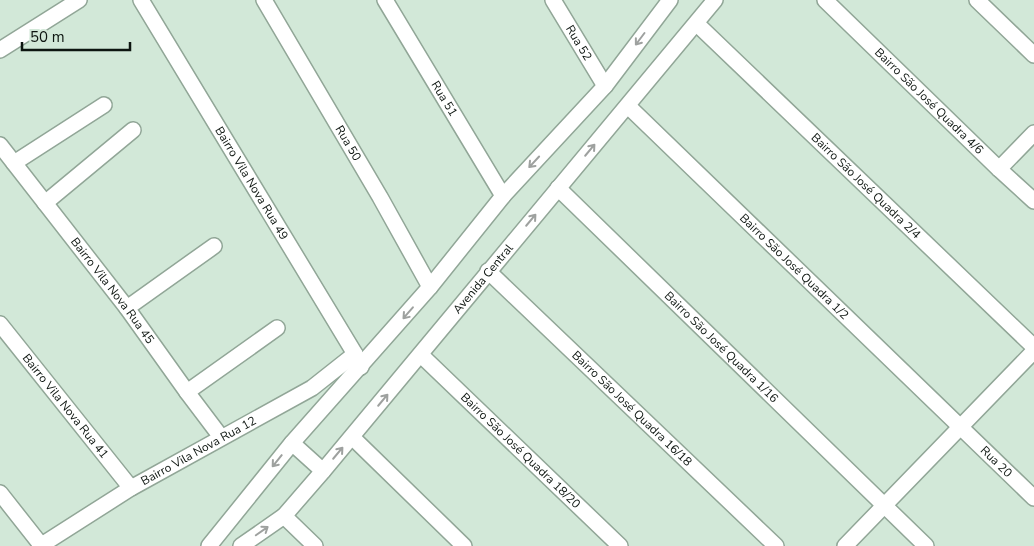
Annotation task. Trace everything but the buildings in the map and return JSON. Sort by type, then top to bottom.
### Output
[{"type":"street","points":[[0,50],[79,0]]},
{"type":"street","name":"Bairro Vila Nova Rua 49","points":[[141,0],[358,361]]},
{"type":"street","name":"Rua 50","points":[[264,0],[380,197],[430,287]]},
{"type":"street","name":"Rua 51","points":[[386,0],[503,196]]},
{"type":"street","name":"Rua 52","points":[[553,0],[604,86]]},
{"type":"street","points":[[209,546],[358,361],[430,287],[503,196],[604,86],[670,0]]},
{"type":"street","name":"Avenida Central","points":[[241,546],[284,516],[421,355],[488,271],[715,0]]},
{"type":"street","name":"Bairro São José Quadra 4/6","points":[[825,0],[999,169],[1034,200]]},
{"type":"street","points":[[977,0],[1034,55]]},
{"type":"street","name":"Bairro São José Quadra 2/4","points":[[696,24],[1034,347]]},
{"type":"street","points":[[14,163],[104,105]]},
{"type":"street","name":"Bairro São José Quadra 1/2","points":[[628,106],[960,427]]},
{"type":"street","points":[[45,203],[133,130]]},
{"type":"street","points":[[999,169],[1034,133]]},
{"type":"street","name":"Bairro Vila Nova Rua 45","points":[[0,145],[128,308],[187,392],[222,437]]},
{"type":"street","name":"Bairro São José Quadra 1/16","points":[[558,188],[926,546]]},
{"type":"street","points":[[128,308],[214,246]]},
{"type":"street","name":"Bairro São José Quadra 16/18","points":[[488,271],[776,546]]},
{"type":"street","name":"Bairro Vila Nova Rua 41","points":[[0,324],[131,488]]},
{"type":"street","points":[[187,392],[277,328]]},
{"type":"street","points":[[845,546],[1034,351]]},
{"type":"street","name":"Bairro São José Quadra 18/20","points":[[421,355],[620,546]]},
{"type":"street","name":"Bairro Vila Nova Rua 12","points":[[40,546],[131,488],[358,361]]},
{"type":"street","name":"Rua 20","points":[[960,427],[1034,498]]},
{"type":"street","points":[[352,437],[464,546]]},
{"type":"street","points":[[292,443],[323,471]]},
{"type":"street","points":[[0,493],[40,546]]},
{"type":"street","points":[[284,516],[315,546]]}]
